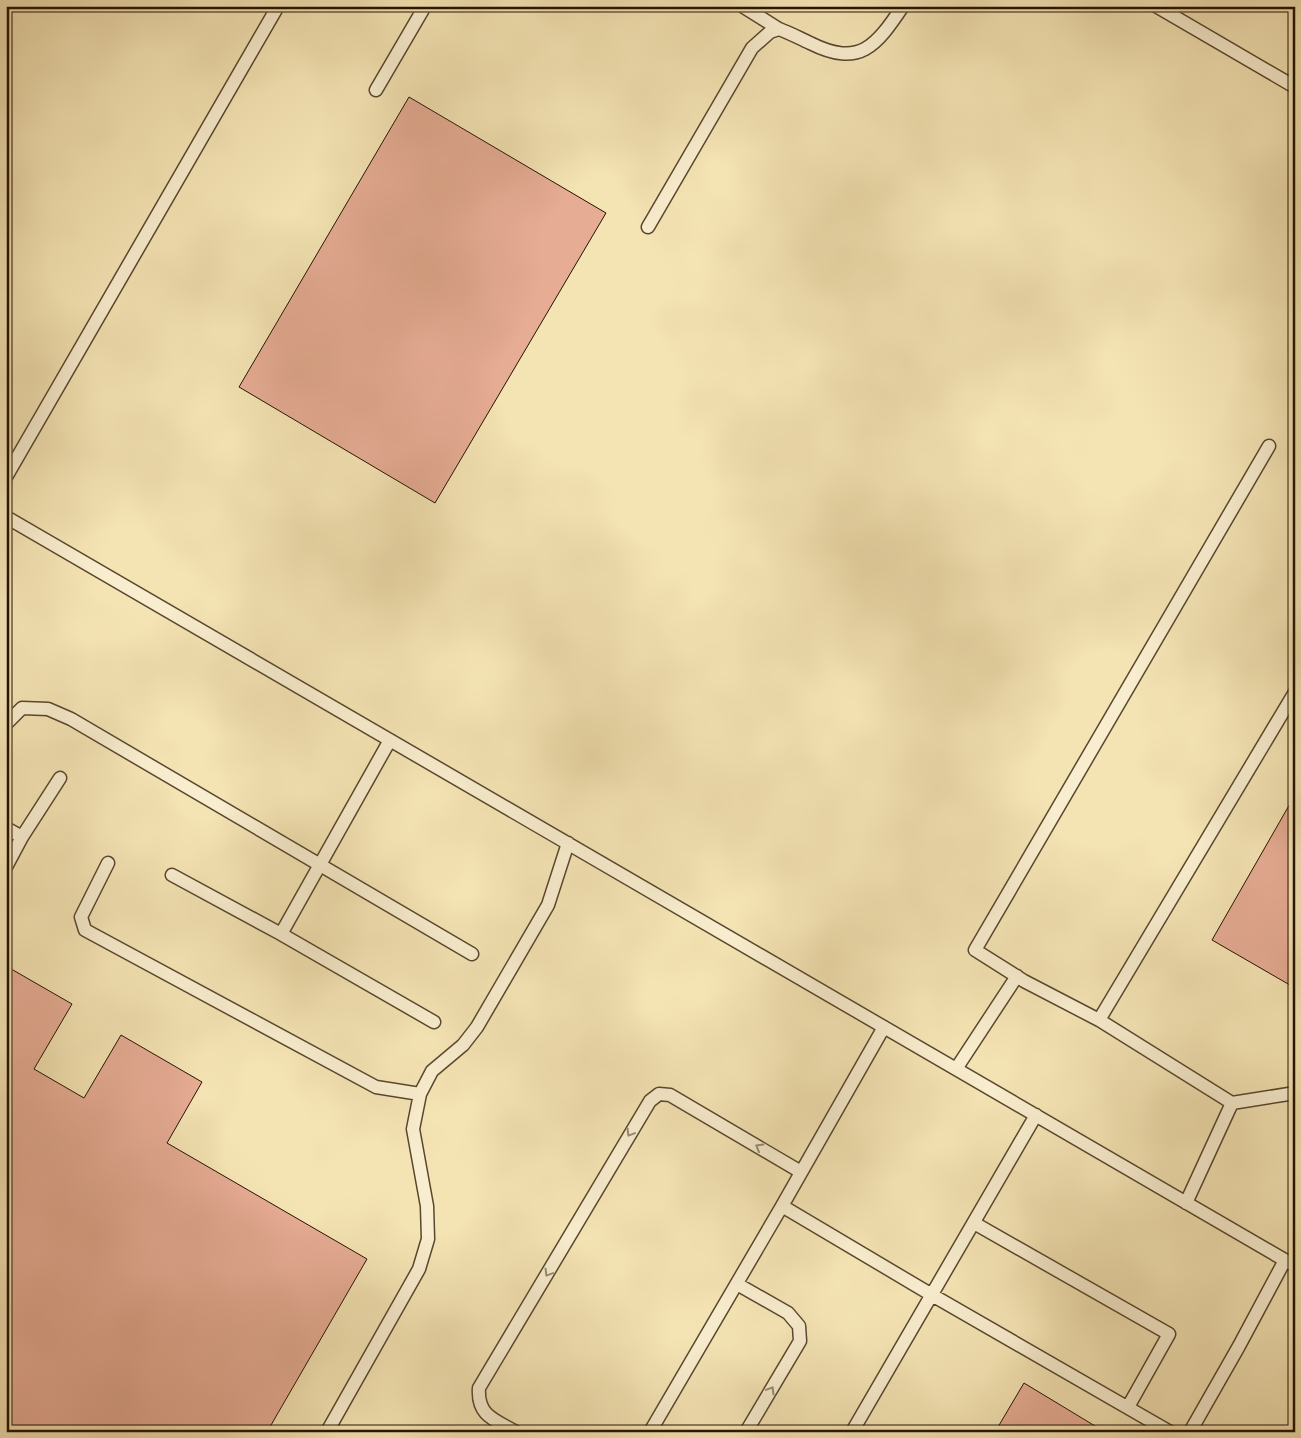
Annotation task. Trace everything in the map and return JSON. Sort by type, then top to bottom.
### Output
[{"type":"lane","points":[[6,477],[278,6]]},
{"type":"lane","points":[[376,90],[425,6]]},
{"type":"lane","points":[[742,6],[779,29],[836,54],[854,53],[868,48],[887,30],[903,6]]},
{"type":"lane","points":[[1156,6],[1295,87]]},
{"type":"lane","points":[[648,227],[752,48],[770,32],[779,29]]},
{"type":"lane","points":[[1269,446],[975,950],[1017,976],[1099,1020],[1232,1103],[1295,1093]]},
{"type":"lane","points":[[6,517],[1290,1263],[1239,1346],[1190,1432]]},
{"type":"lane","points":[[1099,1020],[1295,692]]},
{"type":"lane","points":[[6,724],[22,708],[48,709],[72,720],[472,954]]},
{"type":"lane","points":[[281,934],[390,740]]},
{"type":"lane","points":[[6,868],[22,837],[60,778]]},
{"type":"lane","points":[[6,828],[22,837]]},
{"type":"lane","points":[[327,1432],[419,1269],[428,1239],[427,1206],[414,1129],[420,1094],[432,1071],[462,1045],[477,1027],[548,905],[568,843]]},
{"type":"lane","points":[[108,863],[81,917],[85,930],[376,1087],[420,1094]]},
{"type":"lane","points":[[172,875],[281,934],[434,1022]]},
{"type":"lane","points":[[956,1069],[1017,976]]},
{"type":"lane","points":[[650,1432],[884,1027]]},
{"type":"lane","points":[[516,1432],[484,1413],[478,1399],[479,1388],[650,1101],[659,1094],[670,1095],[801,1172]]},
{"type":"lane","points":[[1186,1203],[1232,1103]]},
{"type":"lane","points":[[852,1432],[1036,1115]]},
{"type":"lane","points":[[782,1206],[932,1296],[1170,1432]]},
{"type":"lane","points":[[974,1223],[1168,1334],[1128,1407]]},
{"type":"lane","points":[[737,1284],[788,1313],[798,1326],[800,1341],[746,1432]]},
{"type":"building","points":[[409,97],[606,213],[435,503],[239,387]]},
{"type":"building","points":[[1295,795],[1295,988],[1212,940]]},
{"type":"building","points":[[6,966],[72,1004],[34,1069],[84,1098],[121,1035],[202,1082],[167,1143],[367,1259],[267,1432],[6,1432]]},
{"type":"building","points":[[1024,1383],[1105,1432],[995,1432]]}]
